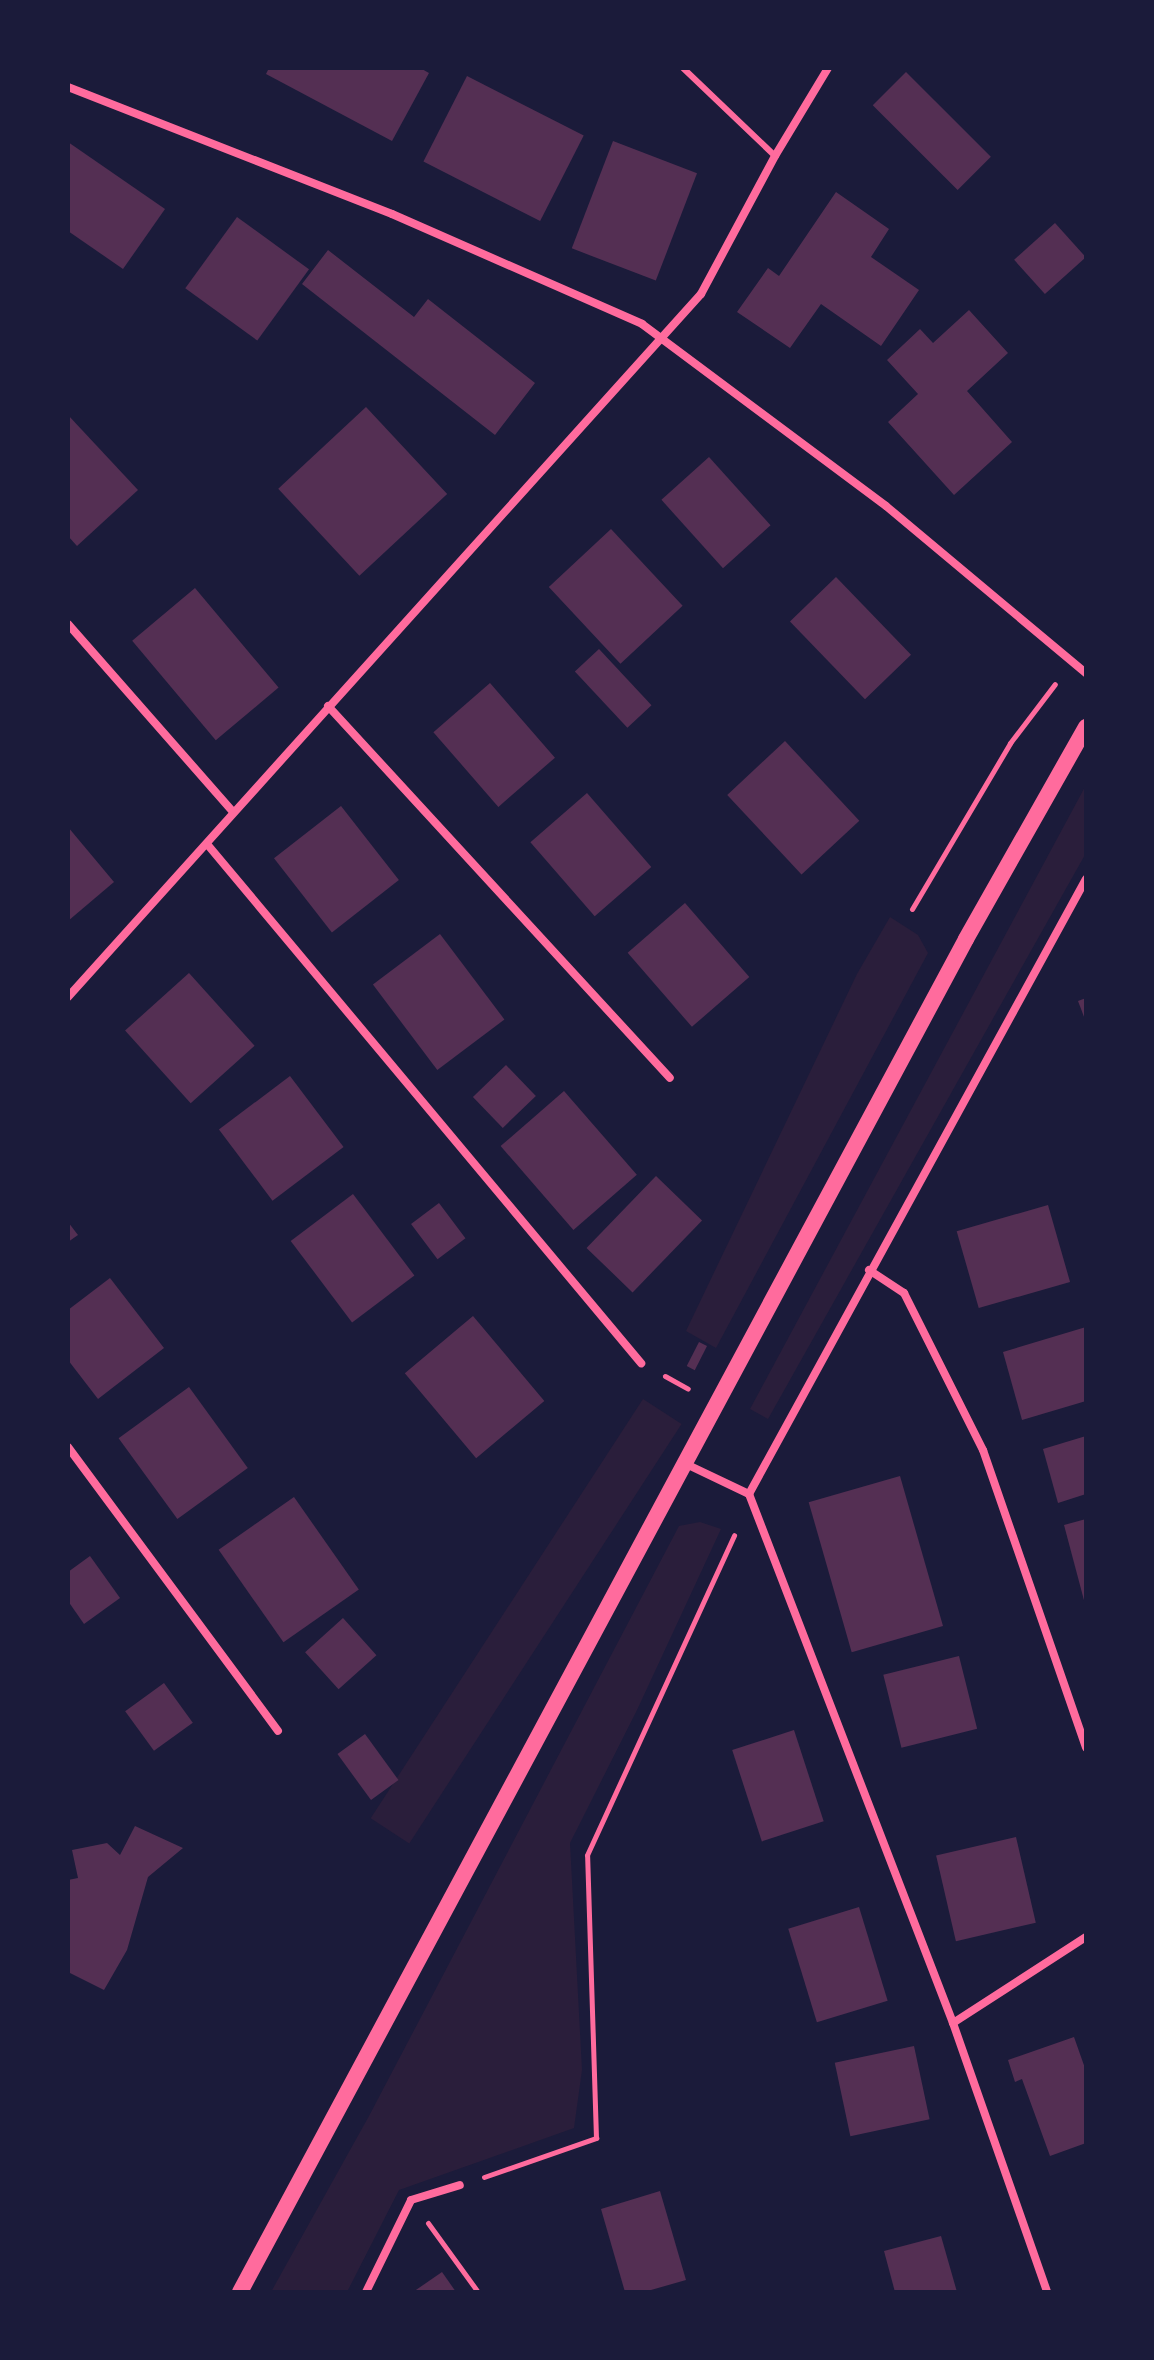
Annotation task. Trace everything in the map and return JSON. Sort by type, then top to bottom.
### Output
[{"type":"main road","points":[[240,2292],[966,939],[1086,727]]},
{"type":"street","points":[[68,997],[207,844],[232,811],[663,340],[701,294],[775,156],[828,68]]},
{"type":"street","points":[[68,87],[392,214],[642,324],[886,506],[1086,673]]},
{"type":"street","points":[[68,624],[232,811]]},
{"type":"street","points":[[328,706],[670,1078]]},
{"type":"street","points":[[207,844],[641,1363]]},
{"type":"street","points":[[749,1494],[869,1270],[1086,879]]},
{"type":"street","points":[[869,1270],[904,1293],[983,1450],[1086,1748]]},
{"type":"street","points":[[68,1447],[278,1731]]},
{"type":"street","points":[[686,1464],[749,1494],[953,2023],[1047,2292]]},
{"type":"street","points":[[953,2023],[1086,1937]]},
{"type":"street","points":[[366,2292],[411,2200],[460,2185]]},
{"type":"lane","points":[[683,68],[775,156]]},
{"type":"path","points":[[912,909],[1027,716],[1076,665]]},
{"type":"path","points":[[641,1363],[716,1406]]},
{"type":"path","points":[[460,2185],[596,2138],[587,1855],[729,1545],[749,1494]]},
{"type":"path","points":[[411,2200],[478,2292]]},
{"type":"shaded area","points":[[1086,785],[1086,853],[768,1419],[750,1409]]},
{"type":"shaded area","points":[[890,917],[918,935],[928,953],[716,1348],[686,1331],[857,974]]},
{"type":"shaded area","points":[[643,1399],[682,1424],[409,1843],[371,1818]]},
{"type":"shaded area","points":[[700,1522],[721,1529],[637,1710],[570,1843],[582,2070],[574,2128],[399,2190],[347,2292],[271,2292],[369,2116],[679,1526]]},
{"type":"building","points":[[269,68],[420,68],[429,73],[392,141],[266,74]]},
{"type":"building","points":[[906,72],[991,157],[958,190],[873,105]]},
{"type":"building","points":[[467,76],[584,135],[540,221],[423,162]]},
{"type":"building","points":[[613,141],[697,173],[656,281],[572,248]]},
{"type":"building","points":[[68,142],[165,209],[123,269],[68,231]]},
{"type":"building","points":[[836,192],[889,229],[871,257],[919,290],[881,346],[821,304],[790,348],[737,312],[768,268],[779,276]]},
{"type":"building","points":[[237,217],[309,269],[257,341],[185,288]]},
{"type":"building","points":[[1055,223],[1086,257],[1045,294],[1014,260]]},
{"type":"building","points":[[328,250],[414,317],[428,299],[535,383],[495,435],[302,284]]},
{"type":"building","points":[[969,310],[1008,353],[967,391],[1012,442],[954,495],[888,422],[918,394],[887,360],[920,329],[933,343]]},
{"type":"building","points":[[366,407],[447,494],[359,576],[278,489]]},
{"type":"building","points":[[68,415],[138,490],[77,546],[68,536]]},
{"type":"building","points":[[709,457],[771,525],[723,568],[661,500]]},
{"type":"building","points":[[611,529],[683,606],[620,664],[549,587]]},
{"type":"building","points":[[836,577],[911,655],[865,699],[790,621]]},
{"type":"building","points":[[195,588],[279,688],[216,740],[132,641]]},
{"type":"building","points":[[599,649],[652,705],[627,728],[575,672]]},
{"type":"building","points":[[490,683],[555,758],[498,807],[433,732]]},
{"type":"building","points":[[785,741],[859,821],[802,875],[727,795]]},
{"type":"building","points":[[587,793],[651,867],[595,916],[530,842]]},
{"type":"building","points":[[341,806],[399,880],[332,932],[274,858]]},
{"type":"building","points":[[68,827],[114,882],[68,921]]},
{"type":"building","points":[[685,903],[749,977],[692,1027],[628,953]]},
{"type":"building","points":[[440,934],[504,1019],[437,1070],[373,985]]},
{"type":"building","points":[[189,973],[255,1046],[191,1103],[125,1031]]},
{"type":"building","points":[[1086,998],[1086,1022],[1078,1001]]},
{"type":"building","points":[[506,1065],[536,1096],[503,1128],[473,1097]]},
{"type":"building","points":[[290,1076],[344,1147],[272,1201],[219,1130]]},
{"type":"building","points":[[564,1091],[637,1175],[573,1230],[501,1146]]},
{"type":"building","points":[[656,1176],[702,1220],[633,1292],[587,1248]]},
{"type":"building","points":[[353,1194],[414,1275],[352,1322],[291,1241]]},
{"type":"building","points":[[439,1203],[465,1238],[438,1259],[411,1224]]},
{"type":"building","points":[[1048,1205],[1070,1282],[979,1308],[957,1231]]},
{"type":"building","points":[[68,1222],[78,1235],[68,1242]]},
{"type":"building","points":[[110,1278],[164,1348],[98,1399],[68,1360],[68,1310]]},
{"type":"building","points":[[473,1316],[544,1401],[476,1458],[405,1373]]},
{"type":"building","points":[[1086,1327],[1086,1401],[1022,1420],[1003,1352]]},
{"type":"building","points":[[699,1342],[707,1346],[695,1370],[687,1366]]},
{"type":"building","points":[[189,1387],[248,1468],[177,1519],[119,1438]]},
{"type":"building","points":[[1086,1436],[1086,1494],[1058,1503],[1043,1449]]},
{"type":"building","points":[[900,1476],[943,1626],[852,1652],[809,1502]]},
{"type":"building","points":[[294,1497],[359,1590],[283,1642],[219,1550]]},
{"type":"building","points":[[1086,1519],[1086,1604],[1085,1604],[1064,1525]]},
{"type":"building","points":[[90,1556],[120,1598],[84,1624],[68,1601],[68,1572]]},
{"type":"building","points":[[343,1618],[376,1655],[339,1689],[305,1652]]},
{"type":"building","points":[[959,1656],[977,1729],[901,1748],[883,1675]]},
{"type":"building","points":[[164,1683],[193,1723],[154,1751],[125,1711]]},
{"type":"building","points":[[794,1730],[824,1821],[762,1841],[732,1750]]},
{"type":"building","points":[[365,1734],[399,1780],[371,1800],[337,1754]]},
{"type":"building","points":[[135,1826],[183,1848],[148,1877],[127,1950],[104,1990],[68,1972],[68,1880],[78,1878],[72,1850],[107,1843],[120,1855]]},
{"type":"building","points":[[1016,1837],[1036,1923],[956,1941],[936,1855]]},
{"type":"building","points":[[859,1907],[888,2001],[817,2022],[788,1929]]},
{"type":"building","points":[[1074,2037],[1086,2071],[1086,2143],[1050,2156],[1022,2079],[1015,2082],[1008,2060]]},
{"type":"building","points":[[914,2046],[930,2119],[850,2136],[835,2063]]},
{"type":"building","points":[[660,2191],[686,2280],[644,2292],[625,2292],[601,2209]]},
{"type":"building","points":[[941,2236],[957,2292],[895,2292],[884,2251]]},
{"type":"building","points":[[442,2272],[456,2292],[413,2292]]}]
